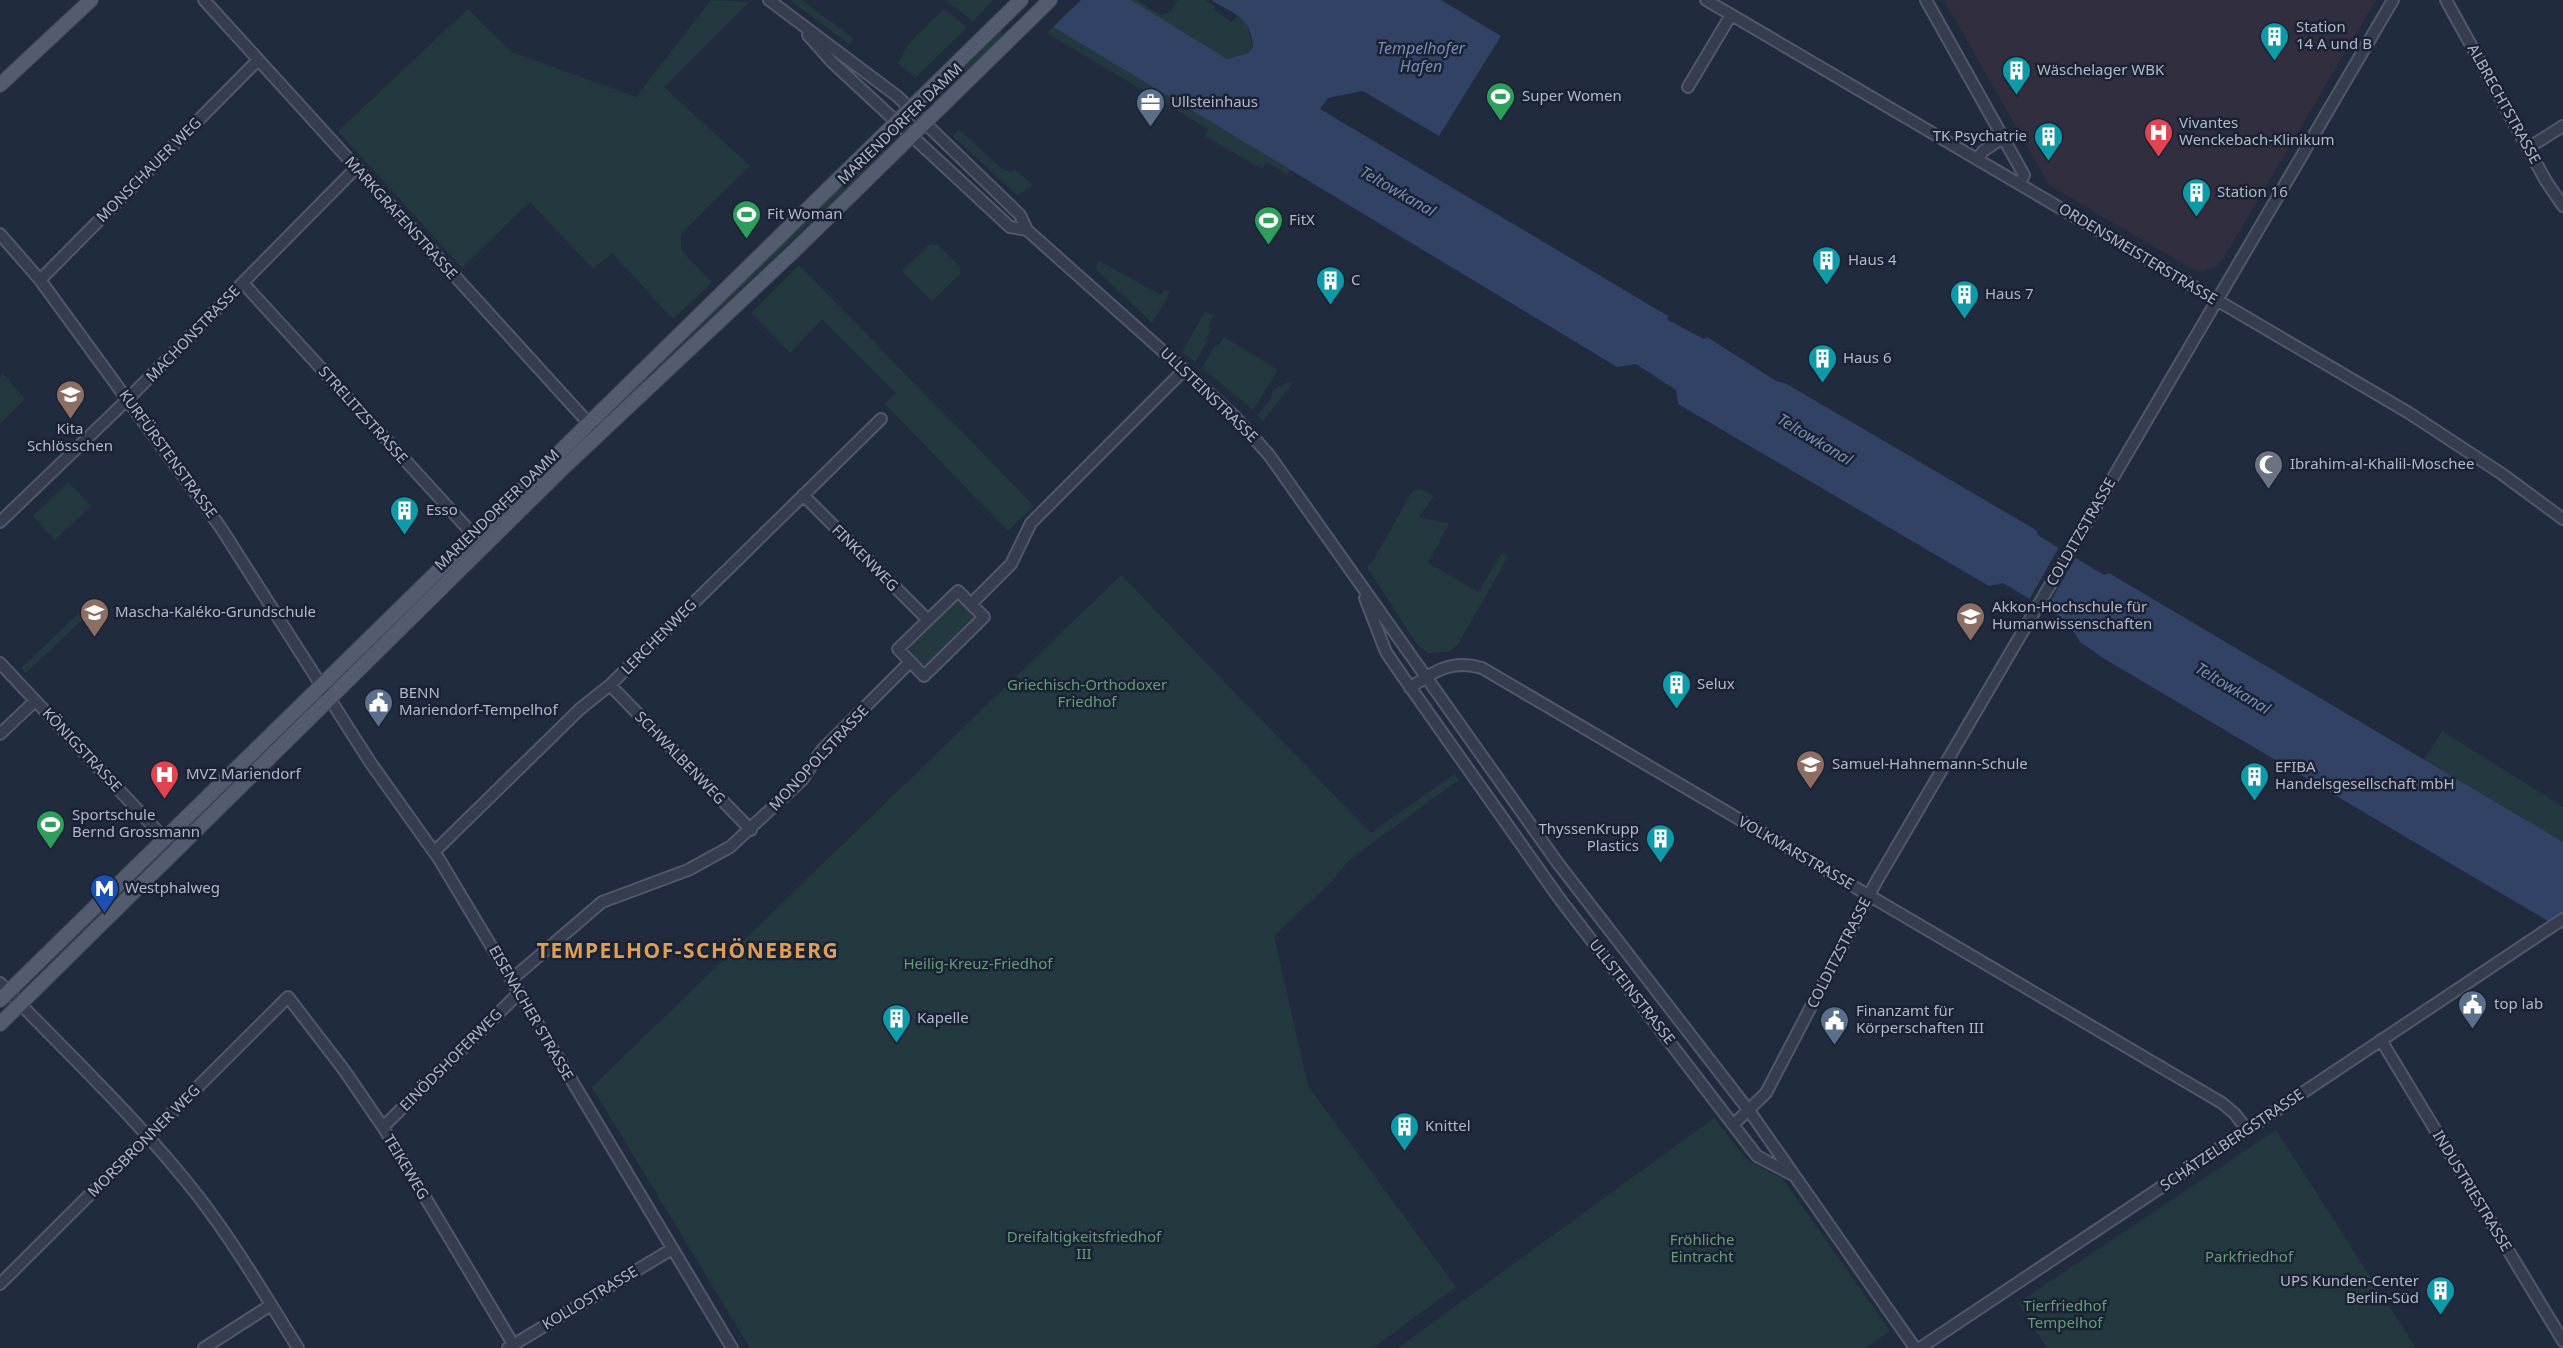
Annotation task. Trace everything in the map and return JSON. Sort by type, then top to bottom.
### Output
[{"type":"main road","points":[[0,85],[91,0]]},
{"type":"main road","name":"MARIENDORFER DAMM","points":[[0,1024],[329,697],[479,541],[588,422],[1021,0]]},
{"type":"main road","name":"MARIENDORFER DAMM","points":[[3,992],[321,684],[687,354],[1050,0]]},
{"type":"street","name":"MARKGRAFENSTRASSE","points":[[204,0],[599,435]]},
{"type":"street","name":"ULLSTEINSTRASSE","points":[[770,0],[798,24],[841,52],[910,108],[1020,215],[1027,230],[1235,417],[1269,455],[1557,862],[1750,1112],[1915,1348]]},
{"type":"street","name":"ORDENSMEISTERSTRASSE","points":[[1706,0],[2433,428],[2563,519]]},
{"type":"street","points":[[1926,0],[2024,176],[2020,184]]},
{"type":"street","name":"COLDITZSTRASSE","points":[[1734,1124],[1750,1112],[1766,1093],[1869,895],[2393,0]]},
{"type":"street","name":"ALBRECHTSTRASSE","points":[[2446,0],[2563,206]]},
{"type":"street","points":[[1688,87],[1731,15]]},
{"type":"street","name":"ULLSTEINSTRASSE","points":[[798,24],[832,62],[1010,226],[1027,230]]},
{"type":"street","name":"MONSCHAUER WEG","points":[[40,279],[258,60]]},
{"type":"street","points":[[2528,148],[2563,126]]},
{"type":"street","points":[[1978,159],[1983,151],[2003,138]]},
{"type":"street","name":"MACHONSTRASSE","points":[[0,522],[128,399],[356,168]]},
{"type":"street","name":"KURFÜRSTENSTRASSE","points":[[0,234],[40,279],[221,528],[321,684]]},
{"type":"street","name":"STRELITZSTRASSE","points":[[243,283],[479,541]]},
{"type":"street","points":[[971,604],[1011,564],[1031,523],[1184,370]]},
{"type":"street","name":"LERCHENWEG","points":[[435,851],[580,709],[610,686],[881,419]]},
{"type":"street","name":"FINKENWEG","points":[[803,495],[928,620]]},
{"type":"street","name":"ULLSTEINSTRASSE","points":[[1362,587],[1386,652],[1559,898],[1703,1083],[1756,1156],[1796,1177]]},
{"type":"street","points":[[958,591],[971,604],[984,617],[924,676],[898,649],[958,591]]},
{"type":"street","name":"MONOPOLSTRASSE","points":[[511,980],[602,902],[708,861],[751,830],[802,780],[822,750],[910,662]]},
{"type":"street","name":"KÖNIGSTRASSE","points":[[0,663],[164,838]]},
{"type":"street","name":"VOLKMARSTRASSE","points":[[1427,676],[1449,665],[1471,664],[1482,668],[2222,1103],[2235,1114],[2247,1130]]},
{"type":"street","points":[[1410,688],[1427,676]]},
{"type":"street","name":"EISENACHER STRASSE","points":[[321,684],[398,804],[435,851],[732,1348]]},
{"type":"street","name":"SCHWALBENWEG","points":[[610,686],[751,830]]},
{"type":"street","points":[[0,734],[35,701]]},
{"type":"street","points":[[1481,790],[1498,778]]},
{"type":"street","name":"SCHÄTZELBERGSTRASSE","points":[[1920,1348],[2563,919]]},
{"type":"street","points":[[3,992],[20,1004],[148,1136],[214,1217],[298,1348]]},
{"type":"street","name":"EINÖDSHOFERWEG","points":[[382,1127],[519,993]]},
{"type":"street","name":"TEIKEWEG","points":[[288,997],[344,1070],[382,1127],[511,1346]]},
{"type":"street","name":"MORSBRONNER WEG","points":[[0,1284],[288,997]]},
{"type":"street","name":"INDUSTRIESTRASSE","points":[[2381,1040],[2563,1341]]},
{"type":"street","points":[[1703,1083],[1719,1070]]},
{"type":"street","name":"KOLLOSTRASSE","points":[[511,1346],[672,1249]]},
{"type":"street","points":[[204,1348],[271,1305]]},
{"type":"shaded area","name":"Vivantes Wenckebach-Klinikum","points":[[1944,0],[2376,0],[2223,259],[2215,267],[2204,271],[2194,270],[2049,185]]},
{"type":"green space","points":[[711,0],[749,2],[664,87],[750,166],[681,234],[681,250],[712,282],[673,319],[612,253],[593,269],[530,202],[462,268],[338,131],[468,9],[512,52],[636,97]]},
{"type":"green space","points":[[802,0],[853,38],[849,44],[792,2]]},
{"type":"green space","points":[[945,0],[993,0],[973,21]]},
{"type":"green space","points":[[1131,0],[1137,0],[1161,15],[1170,12],[1178,0],[1206,0],[1215,6],[1214,10],[1232,22],[1238,16],[1246,21],[1253,48],[1248,53],[1226,59]]},
{"type":"green space","points":[[944,9],[967,27],[915,78],[898,63],[909,43]]},
{"type":"green space","points":[[1054,26],[1290,170],[1287,175],[1266,162],[1262,169],[1205,136],[1208,129],[1047,33]]},
{"type":"green space","points":[[1000,29],[1003,35],[934,104],[932,101]]},
{"type":"green space","points":[[959,129],[1002,169],[1011,172],[1015,169],[1032,184],[1030,188],[1017,195],[953,136]]},
{"type":"green space","points":[[887,139],[892,144],[608,417],[606,415]]},
{"type":"green space","points":[[930,244],[938,245],[960,267],[960,274],[932,301],[902,271]]},
{"type":"green space","points":[[1099,261],[1161,295],[1164,290],[1170,292],[1152,323],[1095,268]]},
{"type":"green space","points":[[799,265],[1034,506],[1008,531],[885,404],[896,393],[822,319],[790,353],[751,313]]},
{"type":"green space","points":[[1205,312],[1214,315],[1208,327],[1211,330],[1195,362],[1182,352]]},
{"type":"green space","points":[[1224,337],[1278,370],[1253,410],[1202,368],[1215,345],[1218,346]]},
{"type":"green space","points":[[3,373],[25,399],[0,424],[0,377]]},
{"type":"green space","points":[[1288,382],[1293,383],[1263,421],[1258,415],[1270,400],[1273,390]]},
{"type":"green space","points":[[68,482],[91,506],[55,540],[33,516]]},
{"type":"green space","points":[[1420,489],[1434,496],[1419,517],[1449,524],[1428,563],[1478,592],[1502,553],[1508,557],[1457,646],[1448,652],[1428,653],[1418,646],[1367,567],[1374,559],[1413,490]]},
{"type":"green space","points":[[1121,575],[1371,833],[1454,774],[1459,780],[1350,859],[1331,882],[1274,936],[1308,1086],[1456,1287],[1373,1348],[750,1348],[592,1087]]},
{"type":"green space","points":[[94,599],[99,604],[26,673],[21,668]]},
{"type":"green space","points":[[955,601],[969,607],[973,614],[973,621],[930,663],[920,665],[909,654],[910,644]]},
{"type":"green space","points":[[2442,731],[2563,807],[2563,842],[2424,760]]},
{"type":"green space","name":"Fröhliche Eintracht","points":[[1714,1118],[1747,1160],[1782,1178],[1890,1331],[1865,1348],[1398,1348]]},
{"type":"green space","name":"Parkfriedhof","points":[[2276,1130],[2416,1348],[2047,1348],[2018,1303]]},
{"type":"water","points":[[1009,0],[1131,0],[1227,59],[1248,53],[1253,48],[1252,37],[1240,18],[1211,0],[1441,0],[1501,36],[1439,136],[1363,91],[1328,98],[1320,109],[1668,316],[1668,320],[1704,339],[1707,337],[1776,381],[1785,383],[2036,530],[2039,536],[2104,575],[2109,573],[2563,842],[2563,930],[2103,658],[2080,642],[2068,622],[2003,583],[1989,586],[1678,404],[1676,390],[1636,364],[1617,367]]},
{"type":"pier","points":[[1006,0],[1081,0],[1052,28]]},
{"type":"pier","points":[[2060,545],[2077,555],[2045,611],[2028,602]]},
{"type":"place","name":"Station 14 A und B","points":[[2275,62]]},
{"type":"place","name":"Wäschelager WBK","points":[[2016,96]]},
{"type":"place","name":"Super Women","points":[[1501,122]]},
{"type":"place","name":"Ullsteinhaus","points":[[1150,128]]},
{"type":"place","name":"Vivantes Wenckebach-Klinikum","points":[[2158,158]]},
{"type":"place","name":"TK Psychatrie","points":[[2048,162]]},
{"type":"place","name":"Station 16","points":[[2196,218]]},
{"type":"place","name":"Fit Woman","points":[[746,240]]},
{"type":"place","name":"FitX","points":[[1268,246]]},
{"type":"place","name":"Haus 4","points":[[1827,286]]},
{"type":"place","name":"C","points":[[1330,306]]},
{"type":"place","name":"Haus 7","points":[[1964,320]]},
{"type":"place","name":"Haus 6","points":[[1822,384]]},
{"type":"place","name":"Kita Schlösschen","points":[[70,420]]},
{"type":"place","name":"Ibrahim-al-Khalil-Moschee","points":[[2269,490]]},
{"type":"place","name":"Esso","points":[[405,536]]},
{"type":"place","name":"Mascha-Kaléko-Grundschule","points":[[94,638]]},
{"type":"place","name":"Akkon-Hochschule für Humanwissenschaften","points":[[1971,642]]},
{"type":"place","name":"Selux","points":[[1676,710]]},
{"type":"place","name":"BENN Mariendorf-Tempelhof","points":[[378,728]]},
{"type":"place","name":"Samuel-Hahnemann-Schule","points":[[1811,790]]},
{"type":"place","name":"MVZ Mariendorf","points":[[165,800]]},
{"type":"place","name":"EFIBA Handelsgesellschaft mbH","points":[[2254,802]]},
{"type":"place","name":"Sportschule Bernd Grossmann","points":[[51,850]]},
{"type":"place","name":"ThyssenKrupp Plastics","points":[[1660,864]]},
{"type":"place","name":"Westphalweg","points":[[104,914]]},
{"type":"place","name":"top lab","points":[[2473,1030]]},
{"type":"place","name":"Kapelle","points":[[896,1044]]},
{"type":"place","name":"Finanzamt für Körperschaften III","points":[[1835,1046]]},
{"type":"place","name":"Knittel","points":[[1404,1152]]},
{"type":"place","name":"UPS Kunden-Center Berlin-Süd","points":[[2440,1316]]},
{"type":"district","name":"TEMPELHOF-SCHÖNEBERG","points":[[688,951]]},
{"type":"water label","name":"Tempelhofer Hafen","points":[[1421,57]]},
{"type":"water label","name":"Teltowkanal","points":[[1398,191]]},
{"type":"water label","name":"Teltowkanal","points":[[1815,439]]},
{"type":"water label","name":"Teltowkanal","points":[[2233,688]]},
{"type":"park label","name":"Griechisch-Orthodoxer Friedhof","points":[[1087,694]]},
{"type":"park label","name":"Heilig-Kreuz-Friedhof","points":[[978,964]]},
{"type":"park label","name":"Dreifaltigkeitsfriedhof III","points":[[1084,1246]]},
{"type":"park label","name":"Tierfriedhof Tempelhof","points":[[2065,1314]]}]
